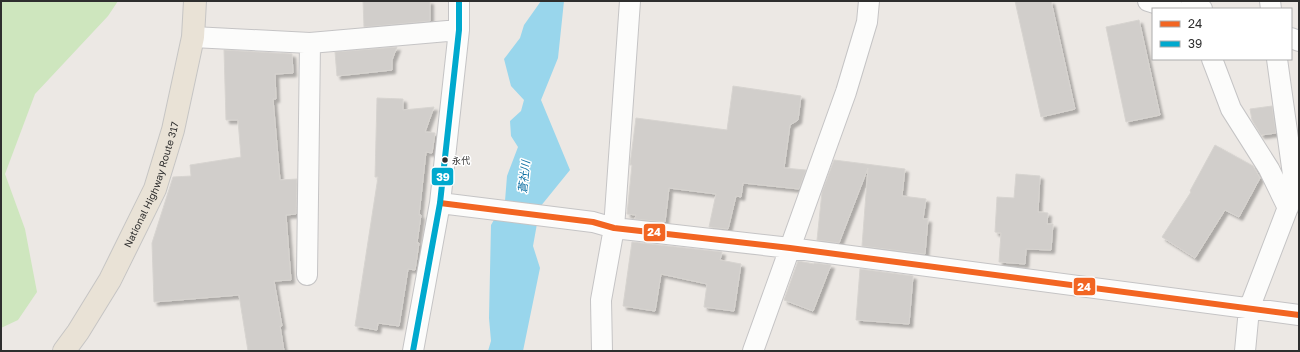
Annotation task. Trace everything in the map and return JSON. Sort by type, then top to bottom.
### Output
[{"type":"highway","name":"National Highway Route 317","points":[[64,351],[78,332],[110,280],[155,189],[173,130],[193,37],[195,1]]},
{"type":"street","points":[[413,351],[440,203],[459,30],[459,1]]},
{"type":"street","points":[[602,351],[601,300],[614,228],[630,1]]},
{"type":"street","points":[[753,351],[846,92],[867,22],[869,1]]},
{"type":"street","points":[[1148,1],[1171,8]]},
{"type":"street","points":[[193,37],[310,44],[459,30]]},
{"type":"street","points":[[307,275],[310,44]]},
{"type":"street","points":[[1212,60],[1231,109],[1269,169],[1288,208]]},
{"type":"street","points":[[1245,351],[1249,309],[1295,189],[1277,60]]},
{"type":"street","points":[[440,203],[593,222],[614,228],[790,248],[1299,315]]},
{"type":"green space","points":[[1,1],[118,1],[108,16],[35,94],[5,174],[25,229],[37,292],[18,320],[1,328]]},
{"type":"water","name":"蒼社川","points":[[541,1],[564,1],[558,58],[541,100],[570,170],[540,207],[533,246],[540,268],[523,351],[488,351],[491,341],[489,318],[491,225],[505,201],[507,176],[518,147],[511,136],[510,121],[521,111],[524,100],[511,86],[504,59],[520,38],[524,25]]},
{"type":"building","points":[[363,1],[430,1],[430,21],[364,27]]},
{"type":"building","points":[[1015,1],[1051,1],[1075,109],[1041,117]]},
{"type":"building","points":[[1139,20],[1160,115],[1126,122],[1106,27]]},
{"type":"building","points":[[397,47],[392,60],[392,70],[337,76],[335,52]]},
{"type":"building","points":[[224,50],[292,54],[293,73],[275,74],[276,99],[273,99],[280,180],[297,179],[296,214],[286,215],[291,280],[274,281],[282,326],[280,326],[284,351],[248,351],[239,295],[154,302],[152,243],[173,177],[191,176],[190,165],[241,157],[238,120],[226,120]]},
{"type":"building","points":[[733,86],[801,96],[798,120],[790,125],[784,168],[806,170],[799,189],[743,183],[741,197],[736,196],[728,229],[709,227],[716,194],[669,188],[665,222],[635,219],[636,215],[627,214],[632,165],[630,165],[636,118],[727,130]]},
{"type":"building","points":[[377,98],[403,99],[403,110],[434,107],[425,132],[435,133],[432,153],[426,152],[419,215],[421,215],[417,243],[419,243],[415,270],[408,269],[399,326],[378,323],[377,330],[355,326],[378,177],[375,177]]},
{"type":"building","points":[[1272,106],[1276,133],[1261,135],[1252,120],[1250,109]]},
{"type":"building","points":[[1215,145],[1253,166],[1260,178],[1239,217],[1225,210],[1195,258],[1162,237],[1191,192],[1190,191]]},
{"type":"building","points":[[834,160],[905,169],[902,196],[926,199],[923,219],[928,219],[925,254],[862,246],[868,168],[839,243],[817,240],[822,192]]},
{"type":"building","points":[[1016,174],[1040,176],[1038,212],[1048,213],[1047,224],[1053,224],[1051,250],[1026,249],[1025,264],[999,262],[1001,233],[995,232],[997,197],[1014,198]]},
{"type":"building","points":[[632,242],[722,252],[720,260],[741,264],[734,311],[704,307],[707,284],[661,274],[655,311],[623,306]]},
{"type":"building","points":[[798,261],[831,265],[813,311],[784,300]]},
{"type":"building","points":[[860,269],[913,276],[909,324],[856,320]]},
{"type":"transit line","name":"39","points":[[413,351],[440,203],[459,30],[459,1]]},
{"type":"transit line","name":"24","points":[[440,203],[593,222],[614,228],[790,248],[1299,315]]},
{"type":"place","name":"永代","points":[[445,160]]}]
